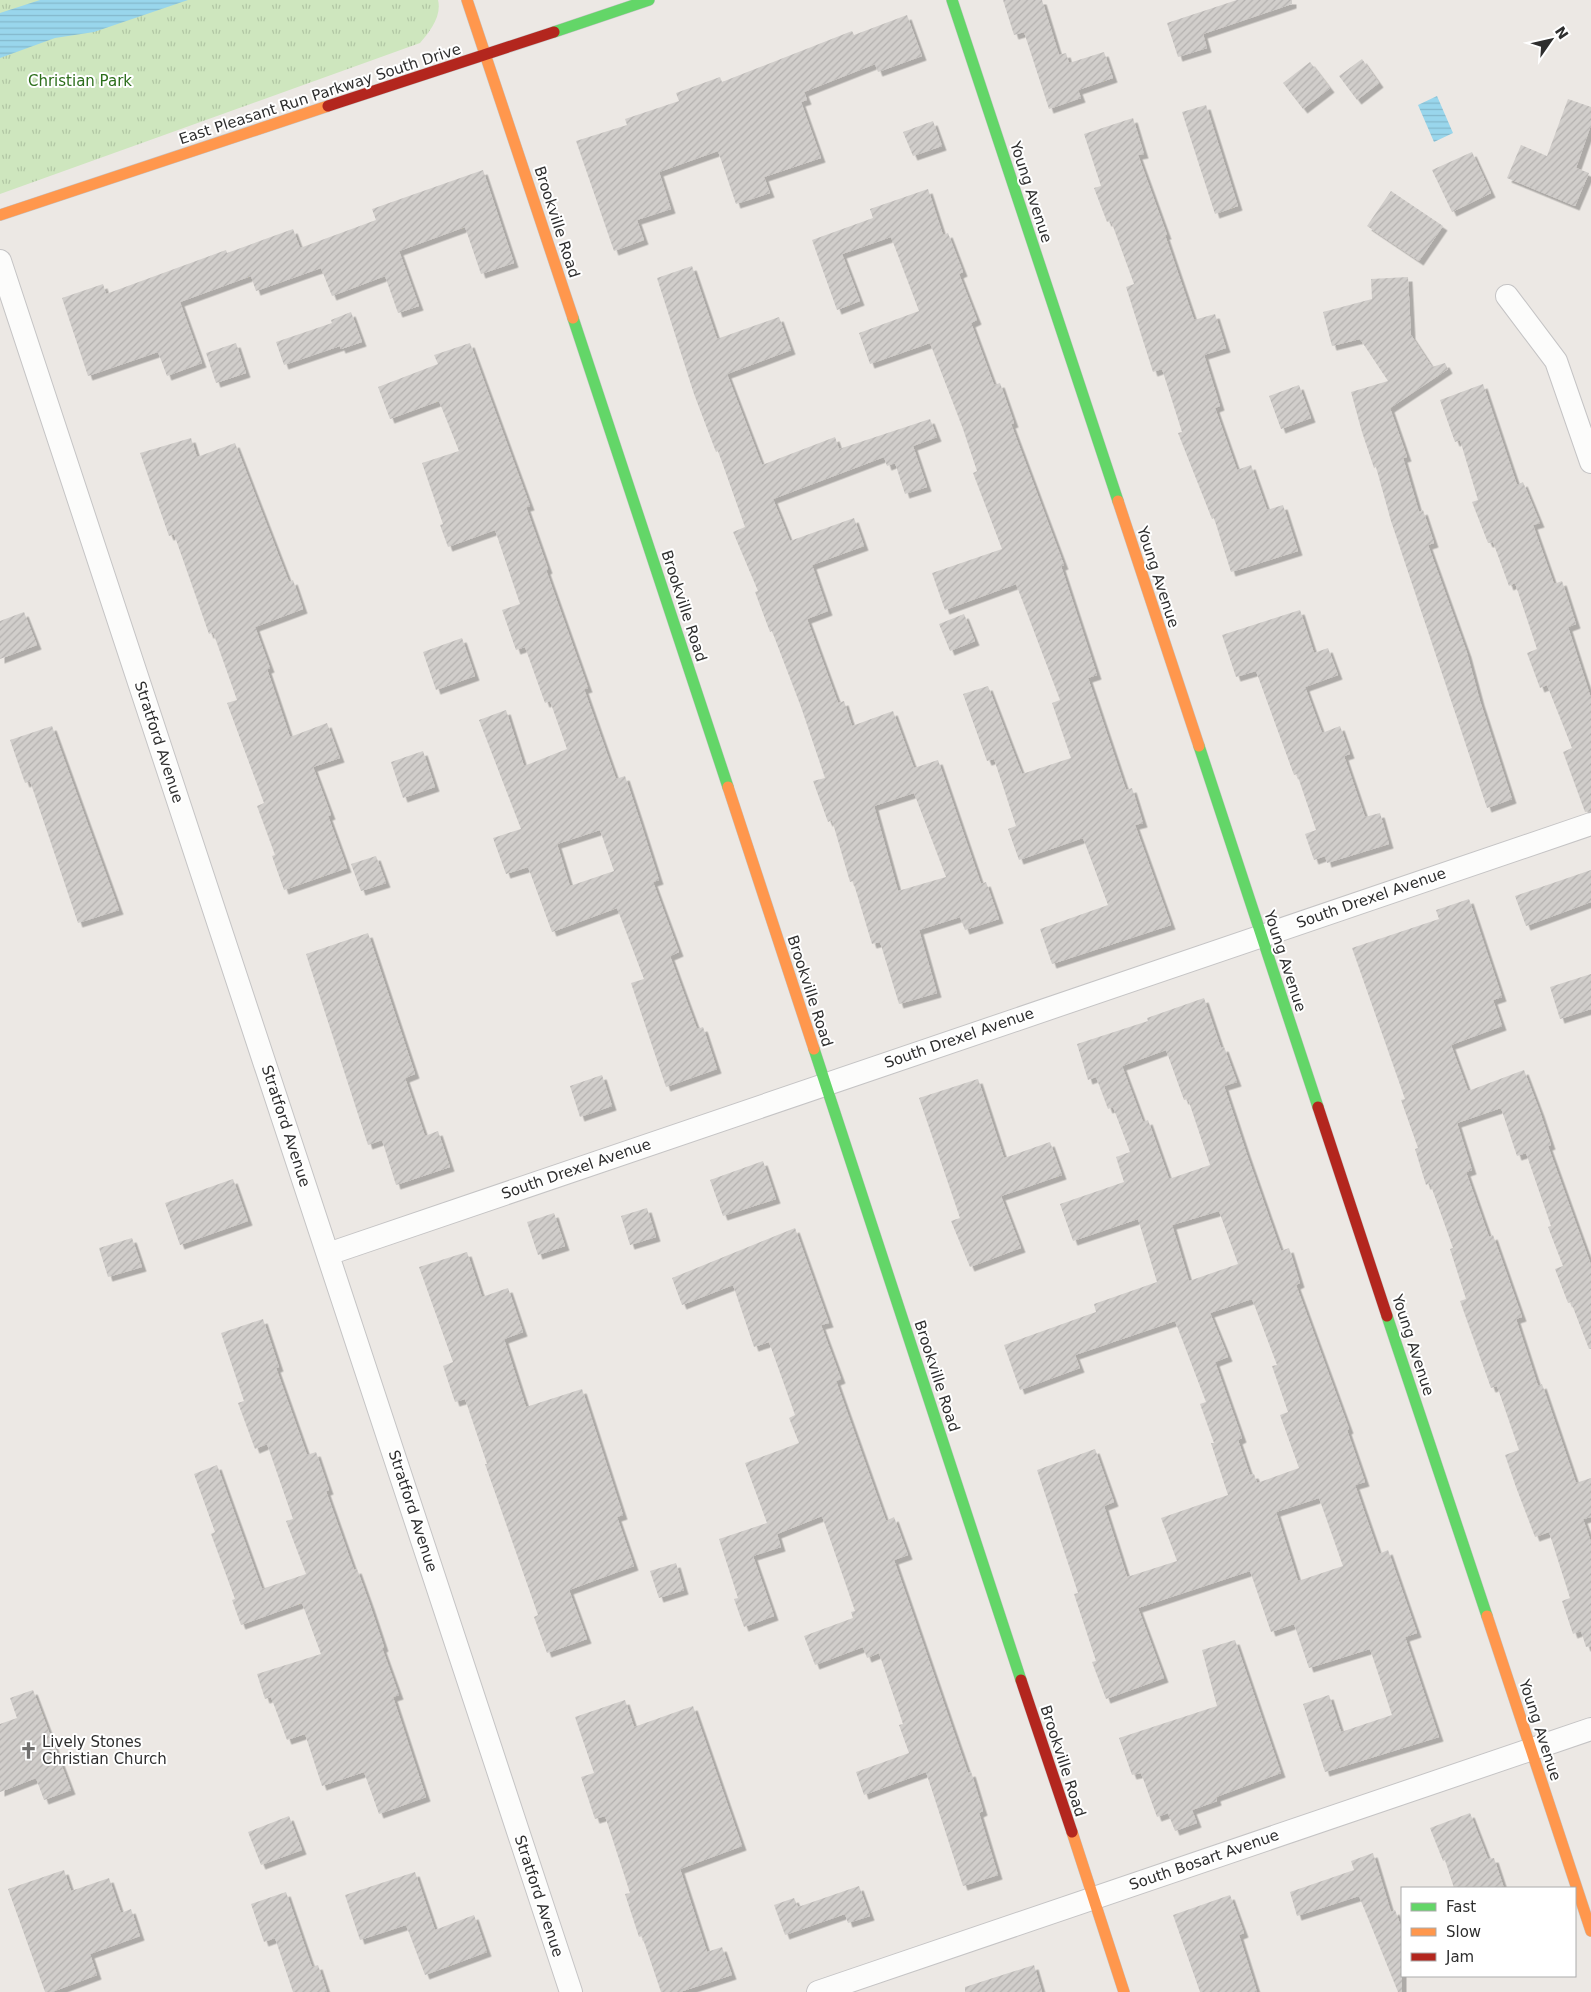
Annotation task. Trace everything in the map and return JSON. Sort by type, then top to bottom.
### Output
[{"type":"street","name":"Brookville Road","points":[[467,0],[487,55],[1124,1992]]},
{"type":"street","name":"East Pleasant Run Parkway South Drive","points":[[0,214],[487,55],[649,0]]},
{"type":"street","name":"Young Avenue","points":[[952,0],[1591,1931]]},
{"type":"street","name":"Stratford Avenue","points":[[0,261],[571,1992]]},
{"type":"street","points":[[1507,296],[1556,361],[1591,462]]},
{"type":"street","name":"South Drexel Avenue","points":[[328,1254],[1591,824]]},
{"type":"street","name":"South Bosart Avenue","points":[[818,1992],[1591,1729]]},
{"type":"green space","name":"Christian Park","points":[[0,0],[438,0],[439,6],[434,23],[420,43],[0,194]]},
{"type":"water","points":[[40,0],[188,0],[94,32],[55,38],[0,58],[0,13]]},
{"type":"water","points":[[1437,96],[1453,133],[1434,142],[1418,105]]},
{"type":"building","points":[[1003,0],[1042,0],[1059,55],[1066,53],[1069,63],[1104,52],[1113,78],[1078,90],[1081,98],[1049,109],[1024,32],[1014,35]]},
{"type":"building","points":[[1237,0],[1292,0],[1292,4],[1203,34],[1207,48],[1178,57],[1167,23]]},
{"type":"building","points":[[907,15],[922,56],[878,72],[875,64],[804,92],[807,100],[801,102],[821,158],[764,177],[770,193],[736,204],[718,151],[659,172],[671,209],[637,220],[644,240],[614,251],[576,141],[627,125],[625,119],[679,101],[676,93],[720,77],[722,82],[852,31],[854,35]]},
{"type":"building","points":[[1362,59],[1379,83],[1357,100],[1339,76]]},
{"type":"building","points":[[1310,62],[1330,88],[1303,109],[1283,83]]},
{"type":"building","points":[[1568,99],[1591,107],[1591,125],[1576,168],[1589,173],[1575,206],[1507,178],[1521,145],[1547,156]]},
{"type":"building","points":[[1206,105],[1238,206],[1215,214],[1182,112]]},
{"type":"building","points":[[1133,118],[1144,154],[1138,155],[1167,235],[1165,235],[1194,320],[1215,314],[1226,348],[1204,355],[1220,406],[1215,408],[1237,470],[1251,465],[1267,510],[1283,505],[1298,551],[1231,572],[1214,518],[1212,519],[1178,433],[1182,432],[1162,369],[1153,372],[1126,287],[1134,284],[1111,221],[1107,222],[1094,188],[1101,186],[1084,134]]},
{"type":"building","points":[[933,121],[942,146],[913,156],[903,132]]},
{"type":"building","points":[[1472,152],[1491,193],[1452,212],[1432,170]]},
{"type":"building","points":[[483,170],[514,263],[481,274],[465,227],[399,251],[419,306],[398,313],[385,276],[332,296],[321,268],[256,291],[251,276],[180,302],[202,363],[167,376],[158,352],[88,376],[62,298],[103,284],[106,294],[226,250],[227,253],[293,229],[300,248],[376,220],[372,209]]},
{"type":"building","points":[[928,189],[943,235],[948,233],[963,272],[959,274],[977,320],[971,323],[994,385],[1000,383],[1014,423],[1011,424],[1064,565],[1061,566],[1097,675],[1088,678],[1126,790],[1132,788],[1143,823],[1135,825],[1171,925],[1052,964],[1040,929],[1108,905],[1083,838],[1019,860],[1008,829],[1016,826],[994,759],[987,761],[963,694],[988,686],[1022,774],[1071,758],[1052,703],[1060,700],[1016,584],[945,610],[932,573],[1002,549],[973,473],[977,471],[963,429],[930,343],[870,364],[859,333],[919,311],[891,237],[842,254],[860,301],[837,310],[812,240],[873,218],[870,209]]},
{"type":"building","points":[[1391,191],[1443,226],[1419,261],[1367,226]]},
{"type":"building","points":[[692,266],[717,339],[779,317],[791,350],[727,374],[762,465],[835,437],[839,449],[930,419],[937,437],[913,446],[927,487],[905,494],[895,463],[887,466],[884,457],[773,499],[790,541],[854,518],[864,546],[812,565],[828,611],[807,619],[838,703],[844,701],[852,726],[893,711],[914,768],[938,760],[981,884],[986,882],[999,919],[965,930],[960,917],[919,930],[937,993],[899,1004],[880,942],[872,944],[853,881],[850,882],[832,820],[828,822],[813,781],[825,778],[801,707],[755,592],[758,591],[733,532],[745,527],[718,451],[716,452],[694,394],[657,278]],"holes":[[[914,793],[946,877],[898,891],[874,806]]]},
{"type":"building","points":[[1408,277],[1411,335],[1432,367],[1445,363],[1448,369],[1390,408],[1407,457],[1403,458],[1419,512],[1423,510],[1434,543],[1428,545],[1467,653],[1480,701],[1512,799],[1487,808],[1391,521],[1376,467],[1374,468],[1351,392],[1388,381],[1360,339],[1332,346],[1323,312],[1372,299],[1371,279]]},
{"type":"building","points":[[351,312],[362,342],[341,349],[340,346],[284,365],[276,342],[332,323],[331,320]]},
{"type":"building","points":[[236,343],[246,373],[216,383],[206,353]]},
{"type":"building","points":[[470,343],[530,506],[526,507],[588,688],[584,689],[616,779],[625,776],[639,818],[659,880],[653,882],[679,952],[670,956],[697,1029],[703,1027],[717,1069],[666,1087],[631,983],[644,979],[617,908],[552,932],[528,867],[506,874],[493,838],[521,829],[479,720],[506,710],[524,766],[567,749],[550,701],[545,703],[525,647],[516,650],[502,610],[520,604],[495,530],[448,547],[440,525],[443,524],[422,463],[459,451],[439,401],[390,419],[378,387],[438,364],[434,355]],"holes":[[[600,830],[614,871],[570,886],[557,844]]]},
{"type":"building","points":[[1483,384],[1517,485],[1523,482],[1540,523],[1533,525],[1554,584],[1562,581],[1576,624],[1568,627],[1591,698],[1591,811],[1585,812],[1563,752],[1572,748],[1547,685],[1540,688],[1527,653],[1537,649],[1515,583],[1509,586],[1493,542],[1488,543],[1472,502],[1478,500],[1460,440],[1455,442],[1440,400]]},
{"type":"building","points":[[1299,385],[1311,418],[1281,429],[1269,396]]},
{"type":"building","points":[[191,438],[197,457],[235,443],[289,582],[293,580],[303,609],[255,627],[270,668],[267,669],[290,737],[327,723],[340,758],[313,767],[331,815],[328,816],[347,868],[284,890],[272,856],[275,855],[257,806],[264,803],[227,703],[237,700],[213,632],[209,634],[174,534],[169,536],[140,453]]},
{"type":"building","points":[[1300,610],[1314,653],[1328,648],[1338,675],[1305,687],[1322,733],[1340,726],[1350,754],[1344,756],[1365,817],[1380,813],[1389,844],[1327,863],[1325,856],[1314,860],[1305,834],[1316,830],[1297,774],[1294,775],[1256,671],[1236,677],[1222,635]]},
{"type":"building","points":[[24,612],[37,645],[0,659],[0,621]]},
{"type":"building","points":[[964,614],[975,641],[950,651],[939,624]]},
{"type":"building","points":[[462,638],[475,676],[436,690],[423,652]]},
{"type":"building","points":[[52,726],[119,910],[78,923],[30,781],[25,783],[10,740]]},
{"type":"building","points":[[423,751],[435,787],[403,798],[391,762]]},
{"type":"building","points":[[376,856],[386,883],[361,891],[351,864]]},
{"type":"building","points":[[1591,870],[1591,902],[1526,926],[1515,896]]},
{"type":"building","points":[[1469,899],[1502,997],[1493,1000],[1502,1026],[1451,1045],[1468,1091],[1524,1070],[1551,1145],[1548,1146],[1591,1265],[1591,1349],[1589,1349],[1571,1302],[1568,1303],[1555,1269],[1563,1266],[1548,1227],[1551,1226],[1526,1153],[1517,1156],[1501,1108],[1457,1123],[1472,1170],[1466,1172],[1489,1237],[1493,1235],[1522,1317],[1516,1319],[1538,1386],[1542,1384],[1576,1483],[1591,1478],[1591,1517],[1583,1519],[1591,1542],[1591,1646],[1586,1647],[1581,1631],[1573,1634],[1562,1601],[1570,1598],[1549,1532],[1535,1537],[1505,1455],[1519,1450],[1497,1386],[1491,1388],[1460,1301],[1466,1299],[1450,1249],[1453,1248],[1430,1183],[1426,1185],[1415,1149],[1418,1148],[1401,1100],[1405,1099],[1352,948],[1439,919],[1436,910]]},
{"type":"building","points":[[368,933],[415,1074],[405,1078],[425,1136],[438,1131],[450,1167],[396,1185],[382,1140],[368,1145],[306,954]]},
{"type":"building","points":[[1591,974],[1591,1009],[1560,1019],[1550,987]]},
{"type":"building","points":[[1204,998],[1221,1048],[1224,1047],[1237,1082],[1224,1086],[1281,1251],[1289,1248],[1300,1283],[1296,1285],[1349,1429],[1347,1430],[1365,1482],[1355,1485],[1379,1554],[1388,1550],[1417,1633],[1405,1637],[1439,1737],[1325,1772],[1303,1704],[1329,1695],[1341,1732],[1392,1715],[1370,1649],[1309,1668],[1294,1624],[1271,1632],[1250,1571],[1138,1608],[1164,1678],[1106,1699],[1092,1662],[1096,1661],[1074,1594],[1078,1593],[1037,1470],[1095,1449],[1114,1502],[1104,1506],[1127,1577],[1177,1561],[1161,1518],[1228,1495],[1211,1443],[1214,1443],[1200,1404],[1206,1402],[1175,1321],[1075,1355],[1080,1368],[1020,1390],[1004,1345],[1096,1312],[1094,1304],[1157,1282],[1138,1219],[1073,1241],[1060,1204],[1124,1182],[1116,1157],[1130,1152],[1113,1107],[1108,1109],[1096,1077],[1088,1080],[1077,1044],[1148,1021],[1147,1018]],"holes":[[[1166,1050],[1184,1100],[1188,1099],[1210,1165],[1169,1179],[1148,1120],[1143,1122],[1122,1066]],[[1219,1211],[1238,1264],[1189,1281],[1172,1225]],[[1252,1299],[1277,1365],[1272,1366],[1288,1412],[1280,1415],[1299,1468],[1257,1483],[1254,1474],[1250,1475],[1238,1440],[1242,1438],[1215,1362],[1228,1357],[1210,1313]],[[1319,1498],[1343,1566],[1298,1581],[1276,1512]]]},
{"type":"building","points":[[602,1075],[612,1106],[580,1117],[570,1086]]},
{"type":"building","points":[[978,1079],[1004,1158],[1050,1142],[1062,1175],[1001,1196],[1021,1248],[970,1267],[951,1221],[960,1218],[919,1098]]},
{"type":"building","points":[[763,1161],[776,1199],[723,1216],[710,1180]]},
{"type":"building","points":[[233,1179],[248,1221],[180,1245],[165,1203]]},
{"type":"building","points":[[647,1208],[656,1237],[630,1245],[621,1216]]},
{"type":"building","points":[[554,1213],[565,1246],[538,1255],[527,1222]]},
{"type":"building","points":[[795,1228],[829,1323],[821,1325],[841,1379],[836,1381],[886,1521],[894,1517],[908,1555],[894,1560],[968,1773],[971,1772],[983,1811],[979,1813],[998,1875],[963,1886],[926,1772],[864,1795],[856,1772],[909,1753],[899,1725],[903,1724],[879,1653],[867,1658],[863,1647],[815,1665],[804,1636],[853,1618],[851,1612],[855,1611],[822,1516],[777,1534],[781,1547],[753,1556],[774,1616],[744,1627],[734,1599],[738,1598],[719,1539],[767,1523],[745,1463],[799,1443],[789,1418],[795,1415],[769,1342],[754,1347],[733,1285],[682,1305],[672,1278]]},
{"type":"building","points":[[132,1238],[142,1267],[108,1277],[99,1248]]},
{"type":"building","points":[[467,1252],[482,1297],[508,1288],[523,1332],[504,1339],[526,1407],[582,1389],[623,1515],[617,1517],[634,1566],[569,1590],[587,1639],[547,1653],[534,1617],[538,1615],[485,1464],[487,1464],[465,1399],[455,1402],[443,1366],[453,1362],[419,1267]]},
{"type":"building","points":[[263,1319],[279,1367],[276,1368],[307,1455],[316,1452],[329,1490],[326,1491],[354,1570],[357,1569],[370,1605],[384,1647],[382,1648],[399,1695],[393,1697],[426,1797],[379,1814],[364,1772],[322,1786],[305,1734],[287,1740],[271,1697],[265,1699],[257,1674],[321,1654],[302,1603],[241,1625],[232,1600],[235,1599],[211,1534],[215,1532],[194,1474],[217,1465],[262,1589],[306,1574],[286,1521],[293,1519],[267,1444],[255,1449],[238,1403],[244,1401],[221,1333]]},
{"type":"building","points":[[676,1563],[684,1590],[659,1598],[650,1571]]},
{"type":"building","points":[[1235,1640],[1281,1773],[1216,1797],[1217,1801],[1192,1810],[1197,1823],[1175,1831],[1168,1813],[1157,1817],[1141,1773],[1132,1775],[1119,1738],[1217,1706],[1202,1650]]},
{"type":"building","name":"Lively Stones Christian Church","points":[[33,1690],[71,1790],[44,1800],[36,1778],[0,1792],[0,1724],[17,1718],[10,1698]]},
{"type":"building","points":[[625,1700],[634,1727],[693,1706],[742,1846],[680,1869],[707,1952],[722,1947],[732,1975],[680,1992],[661,1992],[642,1936],[639,1937],[625,1894],[630,1893],[605,1816],[595,1819],[581,1777],[594,1773],[575,1717]]},
{"type":"building","points":[[1470,1813],[1488,1859],[1494,1858],[1504,1887],[1454,1887],[1445,1860],[1443,1861],[1430,1828]]},
{"type":"building","points":[[289,1816],[302,1850],[261,1865],[248,1832]]},
{"type":"building","points":[[1373,1853],[1391,1912],[1395,1910],[1401,1926],[1402,1992],[1398,1992],[1359,1896],[1297,1916],[1290,1892],[1354,1870],[1351,1861]]},
{"type":"building","points":[[64,1870],[71,1891],[109,1878],[121,1913],[131,1909],[140,1936],[90,1954],[97,1975],[52,1992],[45,1992],[8,1889]]},
{"type":"building","points":[[415,1872],[435,1930],[474,1915],[487,1952],[425,1975],[406,1925],[360,1940],[345,1895]]},
{"type":"building","points":[[859,1886],[870,1916],[848,1923],[845,1914],[785,1935],[774,1905],[794,1898],[798,1907]]},
{"type":"building","points":[[286,1892],[312,1967],[318,1965],[327,1992],[293,1992],[275,1938],[264,1942],[251,1904]]},
{"type":"building","points":[[1230,1895],[1244,1933],[1239,1935],[1257,1992],[1200,1992],[1173,1915]]},
{"type":"building","points":[[1034,1965],[1042,1992],[965,1992],[965,1987]]},
{"type":"traffic: fast","points":[[554,32],[649,0]]},
{"type":"traffic: fast","points":[[952,0],[1118,501]]},
{"type":"traffic: fast","points":[[573,318],[728,787]]},
{"type":"traffic: fast","points":[[1199,746],[1318,1107]]},
{"type":"traffic: fast","points":[[814,1049],[1021,1680]]},
{"type":"traffic: fast","points":[[1387,1316],[1487,1616]]},
{"type":"traffic: slow","points":[[467,0],[573,318]]},
{"type":"traffic: slow","points":[[0,215],[328,106]]},
{"type":"traffic: slow","points":[[1118,501],[1199,746]]},
{"type":"traffic: slow","points":[[728,787],[814,1049]]},
{"type":"traffic: slow","points":[[1487,1616],[1591,1931]]},
{"type":"traffic: slow","points":[[1072,1832],[1124,1992]]},
{"type":"traffic: jam","points":[[328,106],[554,32]]},
{"type":"traffic: jam","points":[[1318,1107],[1387,1316]]},
{"type":"traffic: jam","points":[[1021,1680],[1072,1832]]},
{"type":"place","name":"Lively Stones Christian Church","points":[[28,1751]]}]
